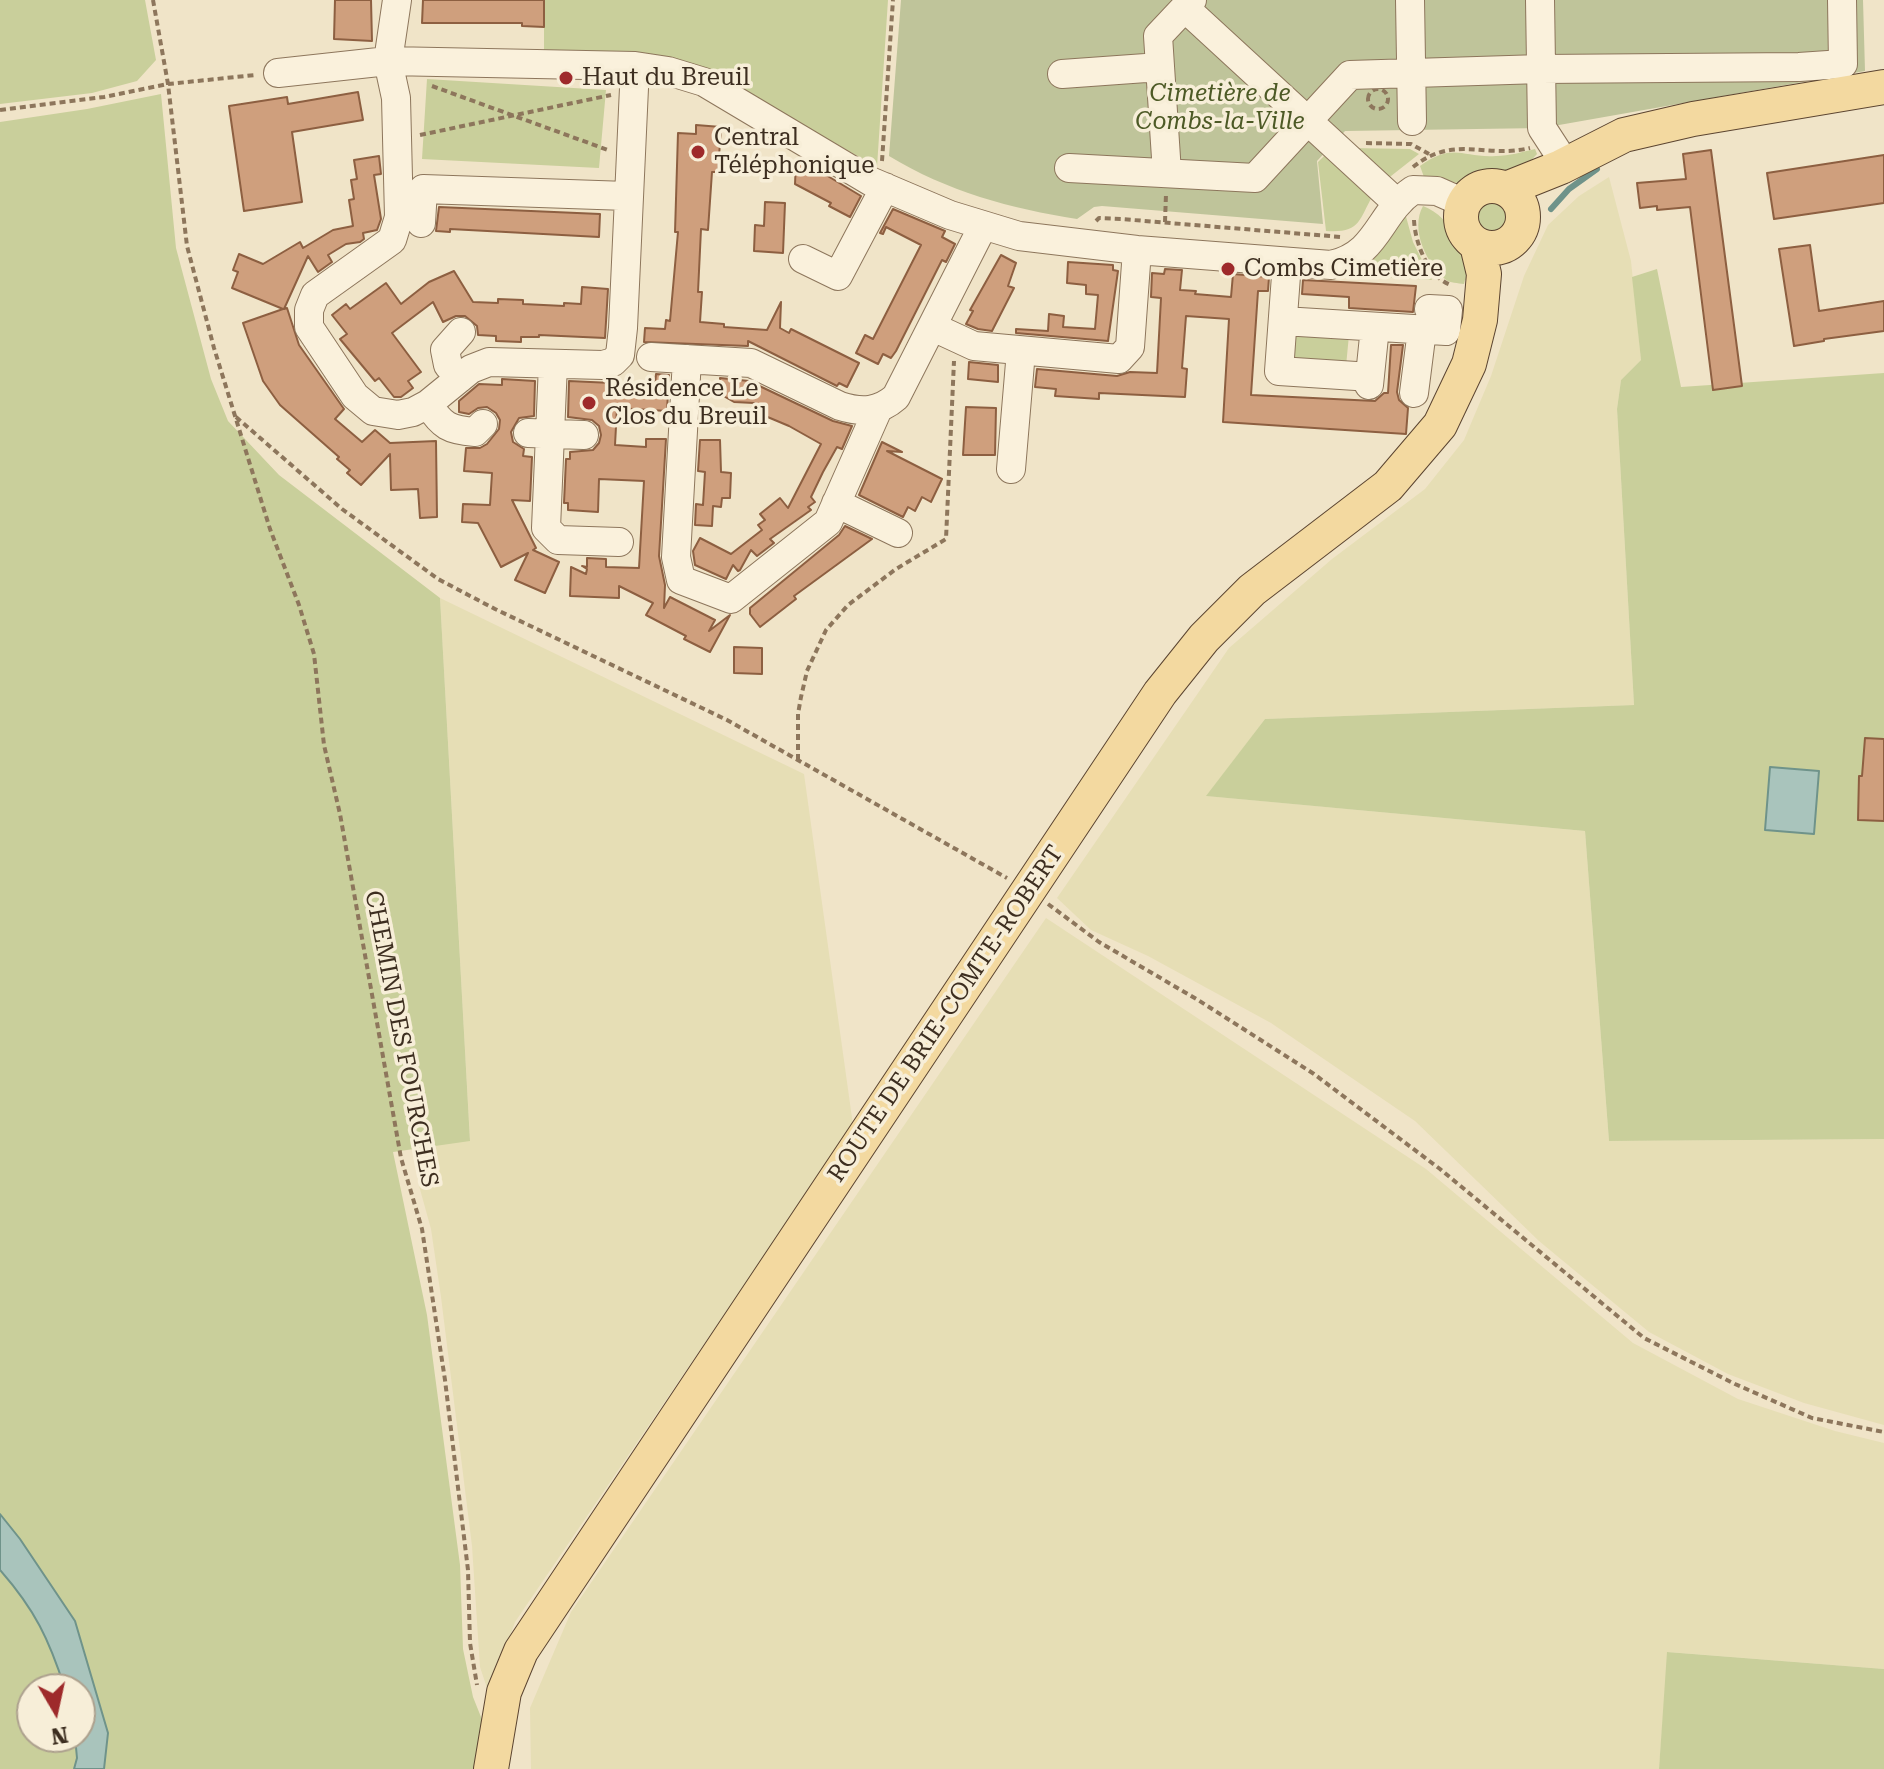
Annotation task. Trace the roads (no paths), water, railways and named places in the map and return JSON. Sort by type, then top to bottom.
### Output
[{"type":"main road","points":[[1515,213],[1492,186],[1481,188],[1471,193],[1464,203],[1461,225],[1465,234],[1477,245],[1501,248],[1515,213],[1560,158],[1624,135],[1884,87]]},
{"type":"main road","name":"ROUTE DE BRIE-COMTE-ROBERT","points":[[1480,320],[1498,287],[1515,213]]},
{"type":"main road","name":"ROUTE DE BRIE-COMTE-ROBERT","points":[[491,1769],[504,1692],[521,1651],[1160,693],[1204,638],[1252,590],[1388,486],[1440,425],[1469,364],[1480,320],[1484,274],[1477,245]]},
{"type":"street","points":[[397,0],[388,61],[396,98],[399,217],[392,240],[315,295],[309,310],[309,327],[355,396],[373,411],[398,415],[413,412],[428,404],[471,369],[489,362],[603,365],[613,362],[620,355],[634,78]]},
{"type":"street","points":[[1410,0],[1412,121]]},
{"type":"street","points":[[1540,0],[1542,128],[1560,158]]},
{"type":"street","points":[[1069,168],[1255,178],[1350,75],[1843,64],[1842,0]]},
{"type":"street","points":[[1167,173],[1158,36],[1189,4],[1336,147],[1402,189],[1437,191],[1464,203]]},
{"type":"street","points":[[278,73],[388,61],[634,78],[668,71],[704,82],[878,184],[950,215],[1041,240],[1137,250],[1331,265],[1354,257],[1369,244],[1402,189]]},
{"type":"street","points":[[1062,74],[1160,67]]},
{"type":"street","points":[[1745,68],[1747,110]]},
{"type":"street","points":[[803,259],[838,276],[878,184]]},
{"type":"street","points":[[421,223],[423,189],[627,196]]},
{"type":"street","points":[[651,357],[751,363],[840,406],[852,410],[878,409],[896,397],[944,332],[983,226]]},
{"type":"street","points":[[944,332],[974,346],[1119,359],[1130,347],[1137,250]]},
{"type":"street","points":[[1287,262],[1279,371],[1363,380],[1375,327]]},
{"type":"street","points":[[1283,321],[1375,327],[1426,319],[1414,393]]},
{"type":"street","points":[[460,378],[448,365],[445,350],[461,332]]},
{"type":"street","points":[[1011,469],[1021,351]]},
{"type":"street","points":[[687,359],[676,557],[681,580],[731,599],[828,522],[878,409]]},
{"type":"street","points":[[553,364],[539,434],[546,528],[558,540],[619,542]]},
{"type":"street","points":[[428,404],[436,417],[454,430],[475,432],[483,424]]},
{"type":"street","points":[[539,434],[584,435]]},
{"type":"street","points":[[836,503],[898,533]]},
{"type":"water","points":[[1770,767],[1819,771],[1814,834],[1765,830]]},
{"type":"water","points":[[0,1514],[75,1621],[90,1673],[59,1673],[40,1626],[23,1598],[0,1570]]},
{"type":"water","points":[[96,1692],[108,1733],[104,1769],[74,1769],[77,1753],[96,1753]]},
{"type":"waterway","points":[[1551,209],[1569,189],[1597,169]]},
{"type":"place","name":"Haut du Breuil","points":[[566,78]]},
{"type":"place","name":"Central Téléphonique","points":[[698,152]]},
{"type":"place","name":"Combs Cimetière","points":[[1228,269]]},
{"type":"place","name":"Résidence Le Clos du Breuil","points":[[589,403]]},
{"type":"park label","name":"Cimetière de Combs-la-Ville","points":[[1220,108]]}]
